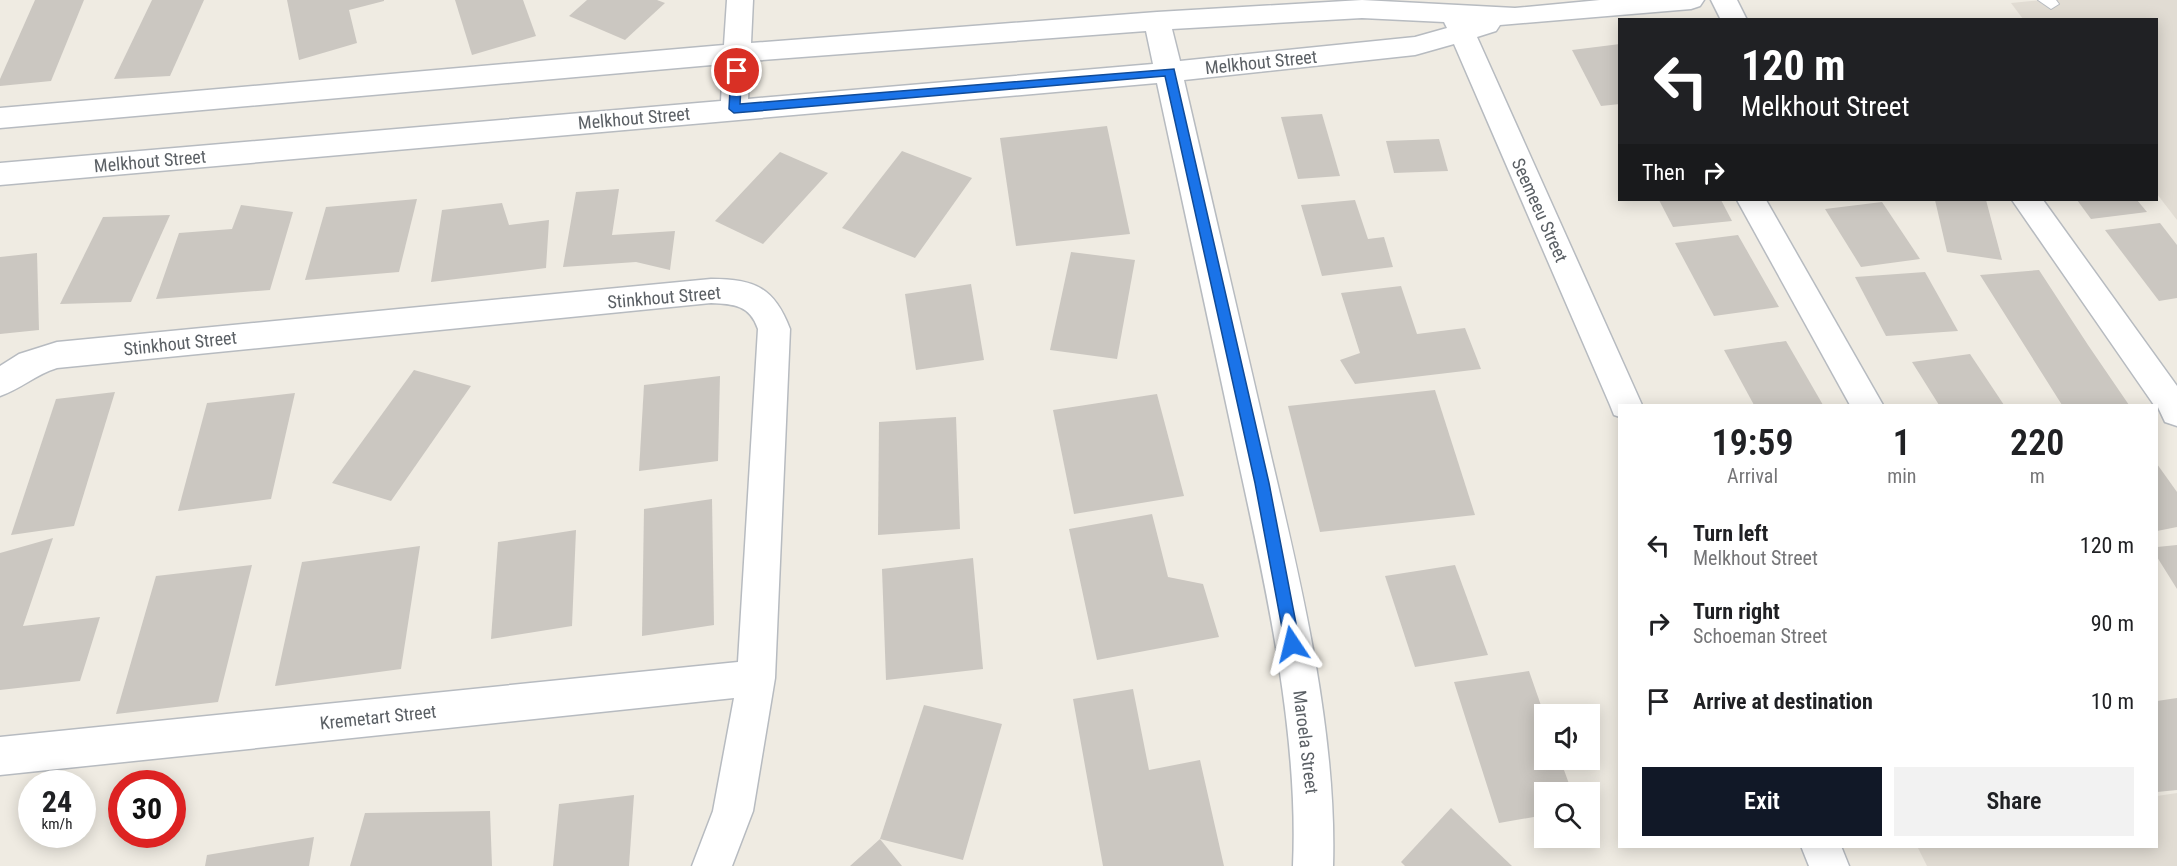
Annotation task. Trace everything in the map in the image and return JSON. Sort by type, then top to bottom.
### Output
[{"type":"street","points":[[734,109],[740,0]]},
{"type":"street","name":"Melkhout Street","points":[[0,118],[738,53],[1157,21],[1362,9],[1406,9],[1458,23],[1691,0]]},
{"type":"street","points":[[1724,0],[1733,18]]},
{"type":"street","name":"Maroela Street","points":[[1157,21],[1277,556],[1303,710],[1310,768],[1315,814],[1313,866]]},
{"type":"street","name":"Melkhout Street","points":[[0,174],[1170,72],[1415,46],[1458,23]]},
{"type":"street","name":"Seemeeu Street","points":[[1458,23],[1626,404]]},
{"type":"street","points":[[1753,201],[1866,404]]},
{"type":"street","points":[[2028,201],[2177,412]]},
{"type":"street","name":"Stinkhout Street","points":[[0,383],[30,363],[57,356],[711,291],[731,291],[757,300],[768,309],[774,329],[756,678],[733,811],[712,866]]},
{"type":"street","name":"Kremetart Street","points":[[0,756],[756,678]]},
{"type":"street","points":[[1822,848],[1829,866]]},
{"type":"shaded area","points":[[2042,0],[2177,0],[2177,220],[2158,195],[2158,18],[2022,18],[2011,3]]},
{"type":"shaded area","points":[[2177,793],[2177,866],[1927,866],[1918,848],[2158,848],[2158,796]]},
{"type":"building","points":[[35,0],[84,0],[51,81],[0,86],[0,79]]},
{"type":"building","points":[[152,0],[204,0],[170,76],[114,79]]},
{"type":"building","points":[[287,0],[384,1],[349,10],[357,43],[299,60]]},
{"type":"building","points":[[455,0],[523,0],[536,36],[472,55]]},
{"type":"building","points":[[587,0],[657,0],[665,3],[625,40],[569,16]]},
{"type":"building","points":[[1618,44],[1618,104],[1601,106],[1572,50]]},
{"type":"building","points":[[1322,114],[1340,176],[1298,179],[1281,117]]},
{"type":"building","points":[[1107,126],[1130,234],[1016,246],[1000,138]]},
{"type":"building","points":[[1439,139],[1448,171],[1394,173],[1386,141]]},
{"type":"building","points":[[902,151],[972,178],[915,258],[842,228]]},
{"type":"building","points":[[780,152],[828,173],[763,244],[715,221]]},
{"type":"building","points":[[619,189],[612,235],[675,231],[670,270],[636,262],[563,267],[576,192]]},
{"type":"building","points":[[417,199],[399,272],[305,280],[326,207]]},
{"type":"building","points":[[1355,200],[1368,239],[1384,237],[1393,267],[1322,276],[1301,205]]},
{"type":"building","points":[[1660,201],[1722,201],[1732,221],[1673,227]]},
{"type":"building","points":[[1935,201],[1986,201],[2002,260],[1947,252]]},
{"type":"building","points":[[2078,201],[2138,201],[2147,212],[2091,219]]},
{"type":"building","points":[[1882,202],[1920,259],[1861,267],[1825,209]]},
{"type":"building","points":[[502,203],[509,225],[549,220],[546,268],[431,282],[442,210]]},
{"type":"building","points":[[241,205],[293,212],[270,290],[156,299],[179,233],[232,229]]},
{"type":"building","points":[[170,215],[131,302],[60,304],[103,217]]},
{"type":"building","points":[[2160,223],[2177,245],[2177,298],[2159,301],[2105,230]]},
{"type":"building","points":[[1738,235],[1779,307],[1714,316],[1675,243]]},
{"type":"building","points":[[1071,252],[1135,260],[1117,359],[1050,350]]},
{"type":"building","points":[[37,253],[39,330],[0,334],[0,257]]},
{"type":"building","points":[[2039,270],[2128,404],[2061,404],[1980,275]]},
{"type":"building","points":[[1925,272],[1958,331],[1886,336],[1855,277]]},
{"type":"building","points":[[971,284],[984,360],[916,370],[905,294]]},
{"type":"building","points":[[1401,286],[1417,334],[1465,328],[1481,369],[1355,384],[1340,360],[1360,353],[1341,293]]},
{"type":"building","points":[[1786,341],[1822,404],[1753,404],[1724,350]]},
{"type":"building","points":[[1970,354],[2003,404],[1938,404],[1912,362]]},
{"type":"building","points":[[414,370],[471,386],[391,501],[332,483]]},
{"type":"building","points":[[720,376],[718,461],[639,471],[644,385]]},
{"type":"building","points":[[1435,390],[1475,515],[1320,532],[1288,406]]},
{"type":"building","points":[[115,392],[74,526],[11,535],[56,399]]},
{"type":"building","points":[[295,393],[271,499],[178,511],[207,403]]},
{"type":"building","points":[[1157,394],[1184,496],[1074,514],[1053,410]]},
{"type":"building","points":[[956,417],[960,529],[878,535],[879,422]]},
{"type":"building","points":[[2158,465],[2177,492],[2177,527],[2158,531]]},
{"type":"building","points":[[712,499],[714,625],[642,636],[644,509]]},
{"type":"building","points":[[1152,514],[1168,577],[1203,584],[1219,637],[1097,660],[1069,529]]},
{"type":"building","points":[[576,530],[572,626],[491,639],[498,542]]},
{"type":"building","points":[[53,538],[23,626],[100,617],[80,681],[0,690],[0,553]]},
{"type":"building","points":[[2177,545],[2177,589],[2158,559],[2158,547]]},
{"type":"building","points":[[420,546],[401,669],[275,686],[302,562]]},
{"type":"building","points":[[973,558],[983,669],[886,680],[882,569]]},
{"type":"building","points":[[252,565],[218,702],[116,714],[156,576]]},
{"type":"building","points":[[1455,565],[1488,655],[1415,667],[1385,576]]},
{"type":"building","points":[[1529,671],[1540,704],[1534,704],[1534,770],[1564,770],[1568,782],[1534,782],[1534,817],[1499,823],[1454,682]]},
{"type":"building","points":[[1133,689],[1149,770],[1200,760],[1224,866],[1103,866],[1073,699]]},
{"type":"building","points":[[2177,698],[2177,790],[2158,792],[2158,701]]},
{"type":"building","points":[[924,705],[1002,724],[963,860],[880,839]]},
{"type":"building","points":[[634,795],[629,866],[553,866],[559,804]]},
{"type":"building","points":[[1451,808],[1512,866],[1405,866],[1401,862]]},
{"type":"building","points":[[490,811],[492,866],[350,866],[365,813]]},
{"type":"building","points":[[314,837],[309,866],[205,866],[207,855]]},
{"type":"building","points":[[880,839],[902,866],[850,866]]},
{"type":"route","points":[[737,71],[734,109],[1170,72],[1262,483],[1292,644]]}]
